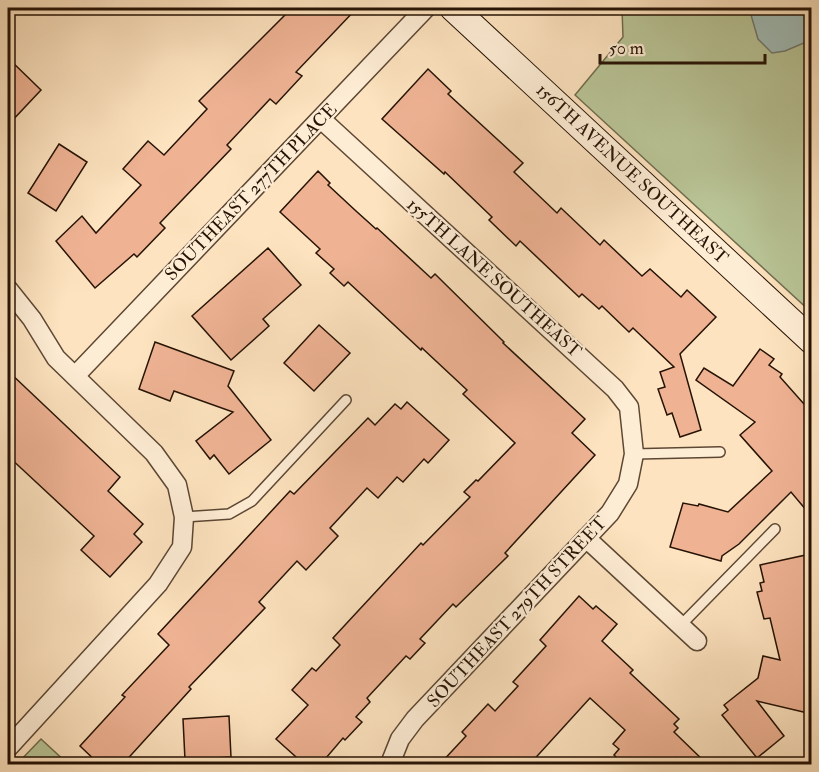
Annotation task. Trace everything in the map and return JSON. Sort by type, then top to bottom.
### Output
[{"type":"street","name":"SOUTHEAST 277TH PLACE","points":[[75,376],[426,8]]},
{"type":"street","name":"156TH AVENUE SOUTHEAST","points":[[453,8],[812,340]]},
{"type":"street","name":"155TH LANE SOUTHEAST","points":[[321,119],[615,389],[629,407],[634,454]]},
{"type":"street","points":[[8,290],[32,319],[56,358],[160,460],[177,485],[184,517],[182,547],[158,584],[8,748]]},
{"type":"street","name":"SOUTHEAST 279TH STREET","points":[[390,765],[400,739],[415,719],[610,513],[628,484],[634,454]]},
{"type":"street","points":[[586,538],[697,641]]},
{"type":"lane","points":[[184,517],[229,514],[252,501],[346,400]]},
{"type":"lane","points":[[634,454],[720,452]]},
{"type":"lane","points":[[681,625],[775,529]]},
{"type":"green space","points":[[622,8],[811,8],[811,312],[575,95],[623,37]]},
{"type":"green space","points":[[41,739],[68,764],[17,764]]},
{"type":"water","points":[[749,8],[811,8],[811,40],[785,51],[772,53],[758,39]]},
{"type":"building","points":[[292,8],[357,8],[296,72],[302,76],[276,104],[270,99],[227,145],[231,149],[160,223],[165,228],[137,257],[134,254],[95,288],[56,241],[82,216],[96,233],[141,185],[123,169],[148,141],[164,155],[207,109],[199,101]]},
{"type":"building","points":[[8,58],[41,90],[8,125]]},
{"type":"building","points":[[428,69],[451,91],[448,94],[523,163],[514,172],[557,213],[561,208],[600,245],[604,240],[642,276],[650,269],[681,297],[687,290],[716,317],[680,354],[701,430],[680,437],[672,413],[667,415],[658,389],[665,387],[660,372],[674,367],[633,328],[629,332],[602,306],[599,309],[582,294],[579,297],[520,241],[516,246],[489,220],[492,217],[445,172],[444,174],[382,119]]},
{"type":"building","points":[[59,144],[87,162],[56,211],[28,193]]},
{"type":"building","points":[[318,171],[330,183],[328,185],[431,278],[435,274],[503,343],[585,419],[572,433],[595,455],[505,553],[508,556],[456,607],[453,604],[420,639],[425,643],[410,659],[406,656],[367,698],[370,702],[356,717],[362,722],[345,740],[343,738],[320,765],[305,765],[276,739],[308,705],[292,690],[312,668],[316,671],[340,645],[333,638],[421,543],[423,545],[470,497],[464,492],[515,443],[463,394],[467,390],[422,348],[421,350],[348,282],[344,286],[330,273],[334,269],[316,253],[320,249],[280,212]]},
{"type":"building","points":[[268,248],[301,285],[263,319],[269,326],[231,360],[192,316]]},
{"type":"building","points":[[319,325],[350,353],[314,391],[284,363]]},
{"type":"building","points":[[155,342],[234,371],[228,386],[271,440],[229,474],[214,455],[210,459],[196,441],[233,412],[174,391],[170,401],[139,389]]},
{"type":"building","points":[[760,349],[774,359],[769,365],[782,374],[780,377],[812,413],[812,517],[791,492],[739,544],[722,556],[721,561],[670,547],[683,503],[698,506],[699,504],[728,512],[772,471],[740,435],[755,422],[696,380],[704,368],[733,386]]},
{"type":"building","points":[[8,371],[120,477],[108,491],[143,524],[134,534],[142,542],[110,577],[81,550],[94,536],[8,456]]},
{"type":"building","points":[[407,402],[449,440],[428,463],[424,459],[403,482],[397,477],[378,498],[367,488],[330,528],[338,536],[306,570],[297,561],[259,602],[265,608],[189,687],[191,689],[122,765],[100,765],[80,746],[125,697],[122,695],[169,645],[158,634],[290,491],[294,494],[368,418],[375,425],[395,404],[401,409]]},
{"type":"building","points":[[806,555],[812,576],[812,714],[757,701],[784,736],[757,758],[722,715],[728,710],[724,705],[758,678],[763,656],[780,660],[770,618],[764,619],[757,592],[762,591],[760,583],[764,582],[760,565]]},
{"type":"building","points":[[579,596],[593,609],[596,606],[617,624],[602,641],[633,670],[630,673],[679,719],[674,724],[678,728],[674,732],[708,765],[624,765],[614,755],[619,749],[613,744],[625,730],[590,698],[529,765],[439,765],[466,736],[462,732],[488,704],[495,711],[518,686],[513,682],[546,646],[540,640]]},
{"type":"building","points":[[229,716],[231,757],[185,760],[183,719]]}]
